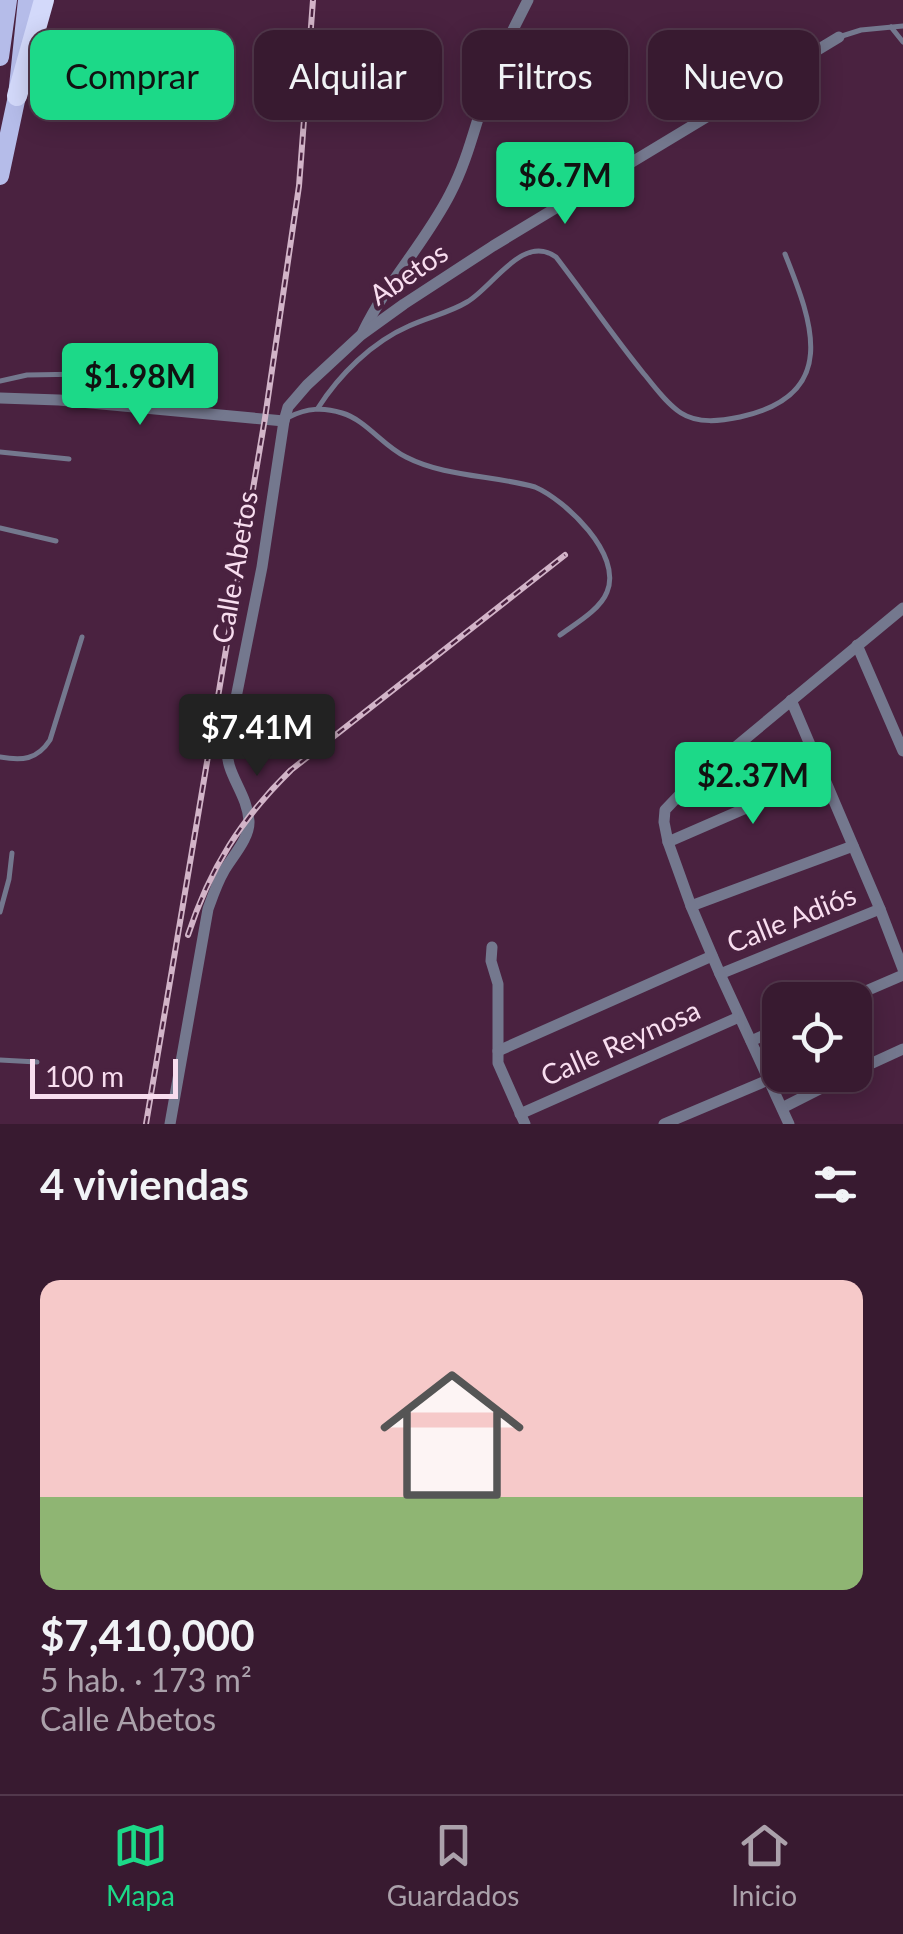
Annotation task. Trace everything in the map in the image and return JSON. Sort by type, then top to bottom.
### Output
[{"type":"highway","points":[[17,96],[44,0]]},
{"type":"main road","points":[[0,57],[8,0]]},
{"type":"main road","points":[[0,176],[17,96],[27,0]]},
{"type":"street","points":[[361,336],[381,298],[422,243],[450,194],[462,169],[490,80],[528,0]]},
{"type":"street","name":"Abetos","points":[[284,420],[297,395],[361,336],[404,304],[839,37]]},
{"type":"street","points":[[0,398],[284,420]]},
{"type":"street","name":"Calle Abetos","points":[[170,1124],[208,908],[248,829],[243,797],[228,766],[226,744],[262,566],[284,420]]},
{"type":"street","points":[[762,1067],[691,906],[666,836],[664,816],[673,801],[903,608]]},
{"type":"street","points":[[857,644],[903,751]]},
{"type":"street","points":[[791,700],[903,972],[872,987]]},
{"type":"street","points":[[666,836],[822,775]]},
{"type":"street","points":[[691,906],[853,846]]},
{"type":"street","name":"Calle Adiós","points":[[720,974],[880,909]]},
{"type":"street","points":[[492,947],[490,954],[498,984],[501,1071],[523,1119]]},
{"type":"street","points":[[498,1051],[712,956]]},
{"type":"street","name":"Calle Reynosa","points":[[523,1119],[739,1017]]},
{"type":"street","points":[[750,1041],[762,1036]]},
{"type":"street","points":[[872,1063],[903,1049]]},
{"type":"street","points":[[664,1124],[682,1120],[762,1083]]},
{"type":"street","points":[[774,1092],[789,1124]]},
{"type":"street","points":[[782,1108],[814,1092]]},
{"type":"lane","points":[[839,37],[861,30],[903,26]]},
{"type":"lane","points":[[891,27],[903,42]]},
{"type":"lane","points":[[318,408],[338,382],[380,343],[408,326],[465,303],[515,261],[538,250],[548,251],[556,258],[626,351],[682,414],[712,421],[756,414],[794,391],[809,366],[810,326],[786,254]]},
{"type":"lane","points":[[0,381],[27,375],[86,374]]},
{"type":"lane","points":[[284,420],[318,408],[351,416],[408,458],[448,471],[534,487],[562,503],[593,536],[609,572],[608,592],[560,635]]},
{"type":"lane","points":[[0,452],[70,460]]},
{"type":"lane","points":[[0,528],[56,541]]},
{"type":"lane","points":[[0,757],[31,758],[46,748],[82,637]]},
{"type":"lane","points":[[0,912],[6,898],[12,853]]},
{"type":"lane","points":[[0,1060],[37,1062]]},
{"type":"railway","points":[[146,1124],[265,418],[299,186],[313,0]]},
{"type":"railway","points":[[188,935],[206,888],[229,846],[291,770],[565,555]]}]
